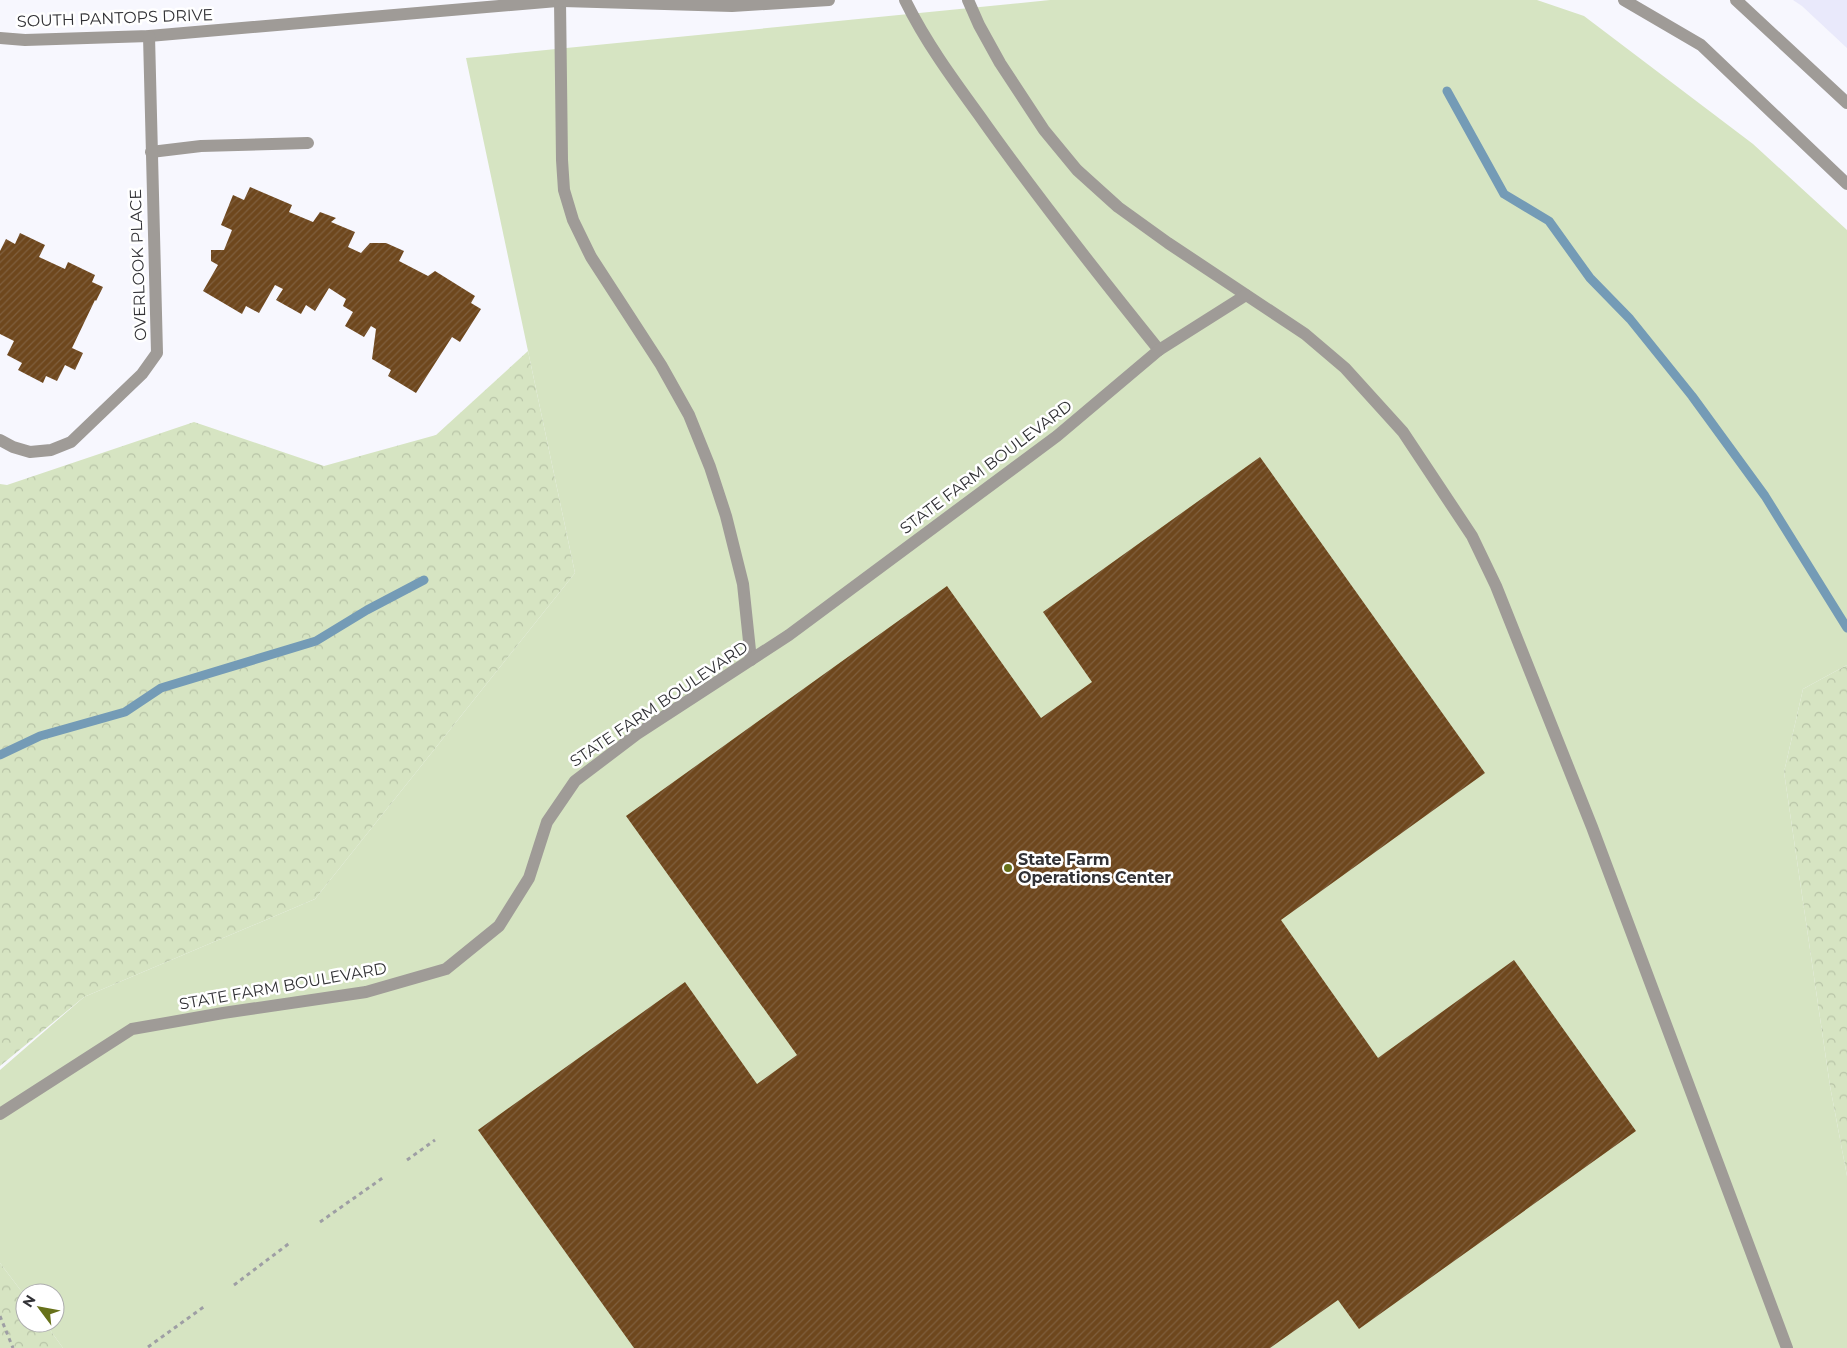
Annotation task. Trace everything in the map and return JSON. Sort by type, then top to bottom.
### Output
[{"type":"street","name":"SOUTH PANTOPS DRIVE","points":[[0,38],[25,40],[149,36],[565,1],[732,6],[829,0]]},
{"type":"street","points":[[905,0],[925,39],[1011,160],[1076,247],[1159,350]]},
{"type":"street","points":[[968,0],[979,25],[1000,63],[1044,130],[1077,170],[1118,207],[1168,243],[1305,334],[1345,368],[1403,432],[1472,536],[1496,586],[1592,826],[1787,1348]]},
{"type":"street","points":[[1624,0],[1701,46],[1847,184]]},
{"type":"street","points":[[1736,0],[1847,103]]},
{"type":"street","points":[[565,1],[562,160],[564,190],[573,220],[592,258],[661,365],[690,415],[726,516],[743,584],[751,660]]},
{"type":"street","name":"OVERLOOK PLACE","points":[[0,440],[13,447],[30,452],[51,450],[71,442],[142,374],[157,353],[149,36]]},
{"type":"street","points":[[151,152],[200,146],[308,143]]},
{"type":"street","name":"STATE FARM BOULEVARD","points":[[0,1114],[132,1029],[223,1013],[366,992],[446,969],[499,926],[529,878],[547,822],[575,780],[637,734],[789,635],[1056,436],[1159,350],[1246,295]]},
{"type":"path","points":[[407,1160],[435,1140]]},
{"type":"path","points":[[320,1222],[384,1176]]},
{"type":"path","points":[[234,1285],[291,1242]]},
{"type":"path","points":[[148,1347],[205,1306]]},
{"type":"path","points":[[0,1316],[13,1348]]},
{"type":"shaded area","points":[[1793,0],[1847,0],[1847,48],[1802,6]]},
{"type":"green space","points":[[1050,0],[1537,0],[1584,16],[1753,144],[1847,230],[1847,665],[1803,689],[1784,772],[1830,1086],[1847,1176],[1847,1348],[63,1348],[52,1333],[65,1333],[65,1283],[15,1283],[0,1263],[0,1070],[84,997],[315,899],[575,573],[466,58]]},
{"type":"green space","points":[[528,351],[575,573],[315,899],[84,997],[0,1066],[0,484],[7,485],[194,422],[324,466],[436,435]]},
{"type":"green space","points":[[1847,665],[1847,1176],[1830,1086],[1784,772],[1803,689]]},
{"type":"green space","points":[[0,1263],[15,1283],[15,1333],[52,1333],[63,1348],[0,1348]]},
{"type":"building","points":[[250,187],[292,205],[289,212],[313,222],[320,212],[336,218],[331,222],[355,232],[348,247],[361,253],[370,243],[386,243],[404,251],[399,261],[428,276],[435,271],[475,296],[471,303],[481,309],[460,342],[452,337],[416,393],[388,376],[391,370],[372,359],[376,329],[371,326],[364,337],[345,326],[353,312],[343,306],[346,299],[329,288],[315,311],[306,305],[301,314],[276,300],[283,289],[275,285],[259,313],[246,306],[242,314],[203,291],[218,265],[211,261],[211,250],[224,250],[232,230],[221,225],[233,195],[244,200]]},
{"type":"building","points":[[20,233],[45,245],[39,257],[65,269],[68,262],[95,275],[92,282],[103,287],[72,348],[83,353],[75,370],[65,365],[57,381],[46,376],[43,383],[18,370],[22,363],[7,355],[14,341],[0,334],[0,251],[6,239],[15,244]]},
{"type":"building","name":"State Farm Operations Center","points":[[1260,457],[1485,773],[1281,920],[1378,1058],[1514,960],[1636,1131],[1359,1329],[1338,1300],[1270,1348],[634,1348],[478,1130],[685,982],[757,1084],[797,1055],[626,816],[947,586],[1041,718],[1092,682],[1043,612]]},
{"type":"waterway","points":[[1447,91],[1504,194],[1549,221],[1590,278],[1630,319],[1692,396],[1765,496],[1847,628]]},
{"type":"waterway","points":[[0,755],[40,736],[125,712],[161,688],[316,641],[367,610],[424,580]]},
{"type":"place","name":"State Farm Operations Center","points":[[1008,868]]}]
